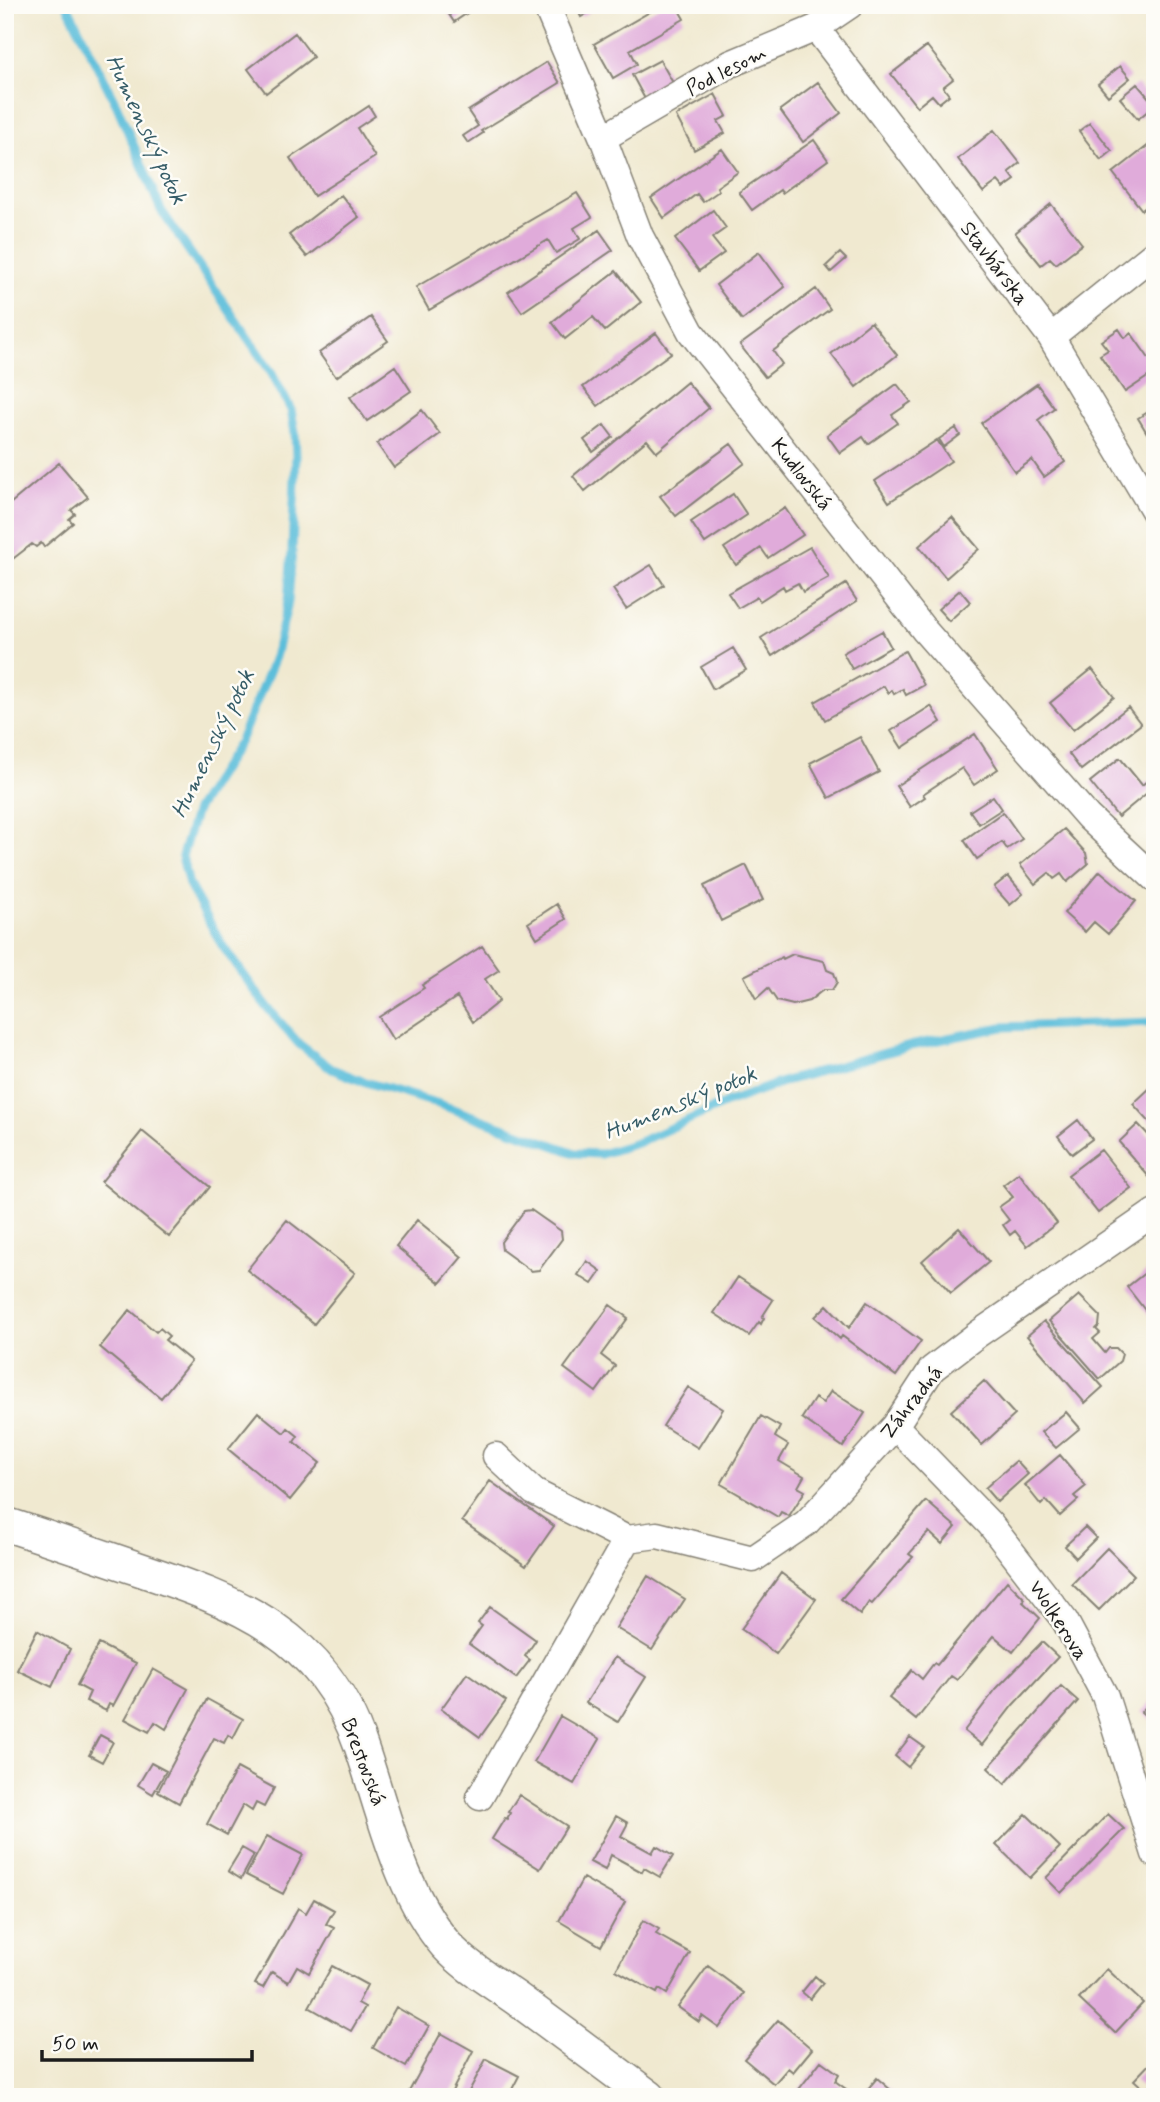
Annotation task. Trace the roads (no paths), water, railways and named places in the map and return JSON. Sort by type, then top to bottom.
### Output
[{"type":"street","name":"Kudlovská","points":[[546,5],[603,138],[640,236],[691,332],[925,631],[1088,817],[1155,879]]},
{"type":"street","name":"Pod lesom","points":[[603,138],[730,64],[816,28],[850,5]]},
{"type":"street","name":"Stavbárska","points":[[816,28],[1051,337],[1155,512]]},
{"type":"street","points":[[1051,337],[1155,253]]},
{"type":"street","name":"Záhradná","points":[[627,1539],[657,1535],[753,1559],[806,1523],[895,1426],[932,1369],[978,1334],[1155,1212]]},
{"type":"street","name":"Wolkerova","points":[[895,1426],[990,1524],[1065,1621],[1105,1696],[1155,1854]]},
{"type":"street","points":[[480,1797],[627,1539],[534,1492],[496,1455]]},
{"type":"street","name":"Brestovská","points":[[5,1524],[196,1588],[250,1612],[308,1656],[327,1676],[358,1736],[399,1860],[424,1913],[446,1944],[480,1975],[577,2042],[649,2097]]},
{"type":"waterway","name":"Humenský potok","points":[[67,5],[117,106],[161,210],[271,372],[291,410],[296,456],[292,551],[288,602],[275,657],[240,741],[196,810],[182,856],[189,885],[222,945],[266,1006],[299,1044],[332,1069],[362,1081],[436,1103],[575,1153],[601,1154],[637,1143],[726,1103],[785,1081],[910,1046],[1002,1027],[1155,1022]]}]
